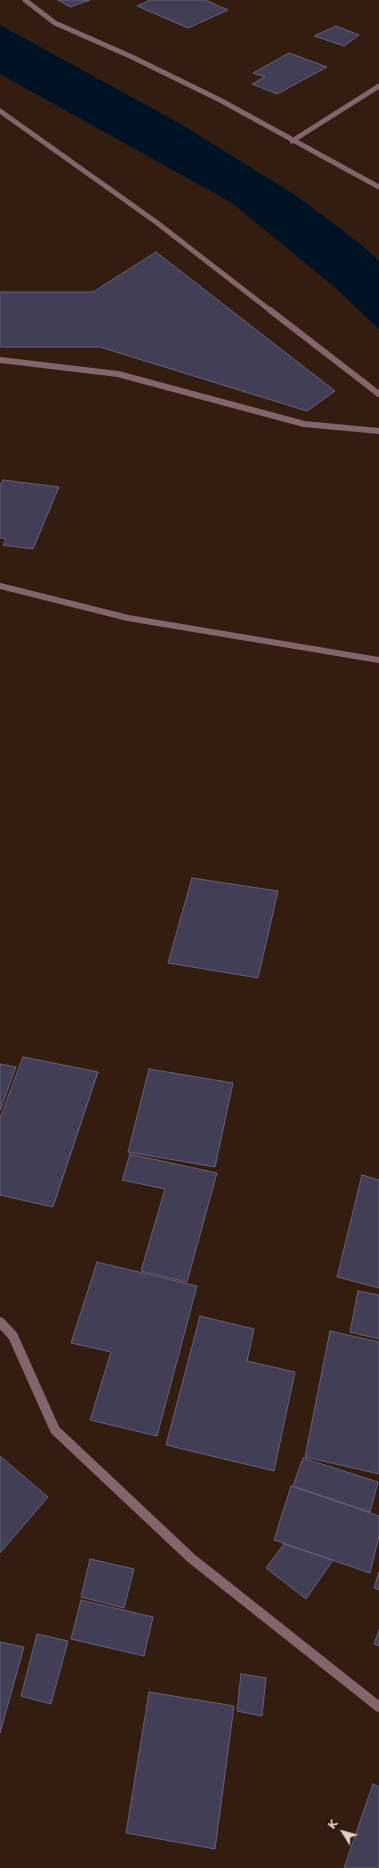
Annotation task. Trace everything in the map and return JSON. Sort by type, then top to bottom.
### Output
[{"type":"street","points":[[25,0],[55,23],[132,57],[220,100],[292,141],[379,187]]},
{"type":"street","points":[[292,141],[379,86]]},
{"type":"street","points":[[0,111],[156,222],[379,394]]},
{"type":"street","points":[[0,360],[118,374],[304,424],[379,431]]},
{"type":"street","points":[[0,586],[128,618],[379,660]]},
{"type":"street","points":[[0,1322],[13,1336],[54,1430],[191,1558],[379,1707]]},
{"type":"water","points":[[0,25],[179,123],[295,195],[357,241],[379,261],[379,329],[332,285],[232,203],[0,74]]},
{"type":"building","points":[[58,0],[90,0],[70,7]]},
{"type":"building","points":[[150,0],[205,0],[228,10],[188,28],[137,6]]},
{"type":"building","points":[[336,26],[359,35],[344,46],[314,36]]},
{"type":"building","points":[[289,53],[327,67],[277,94],[252,84],[265,77],[253,73]]},
{"type":"building","points":[[156,252],[335,391],[307,411],[100,347],[0,347],[0,292],[93,292]]},
{"type":"building","points":[[3,480],[59,487],[33,549],[3,545],[6,539],[0,538],[0,485]]},
{"type":"building","points":[[192,878],[278,891],[258,978],[168,963]]},
{"type":"building","points":[[23,1057],[98,1072],[53,1207],[0,1195],[0,1118]]},
{"type":"building","points":[[0,1064],[16,1067],[0,1111]]},
{"type":"building","points":[[149,1069],[233,1083],[215,1167],[128,1152]]},
{"type":"building","points":[[130,1154],[217,1173],[187,1282],[141,1271],[165,1189],[122,1180]]},
{"type":"building","points":[[362,1175],[379,1180],[379,1288],[337,1277]]},
{"type":"building","points":[[97,1262],[197,1286],[157,1436],[90,1420],[111,1352],[71,1343]]},
{"type":"building","points":[[358,1291],[379,1295],[379,1339],[350,1332]]},
{"type":"building","points":[[200,1316],[254,1329],[247,1361],[295,1372],[274,1471],[166,1445]]},
{"type":"building","points":[[330,1331],[379,1342],[379,1474],[305,1457]]},
{"type":"building","points":[[0,1456],[48,1497],[0,1553]]},
{"type":"building","points":[[303,1458],[378,1482],[370,1512],[293,1486]]},
{"type":"building","points":[[291,1486],[379,1516],[379,1536],[370,1573],[274,1540]]},
{"type":"building","points":[[284,1544],[333,1560],[306,1599],[266,1568]]},
{"type":"building","points":[[90,1559],[134,1569],[124,1608],[81,1597]]},
{"type":"building","points":[[379,1572],[379,1590],[374,1588]]},
{"type":"building","points":[[81,1600],[153,1617],[144,1656],[71,1639]]},
{"type":"building","points":[[379,1630],[379,1646],[374,1644]]},
{"type":"building","points":[[37,1634],[68,1641],[51,1704],[21,1696]]},
{"type":"building","points":[[0,1642],[24,1647],[0,1733]]},
{"type":"building","points":[[241,1674],[266,1678],[262,1716],[237,1711]]},
{"type":"building","points":[[149,1692],[234,1706],[215,1849],[126,1833]]},
{"type":"building","points":[[373,1784],[379,1787],[379,1868],[344,1868]]}]
